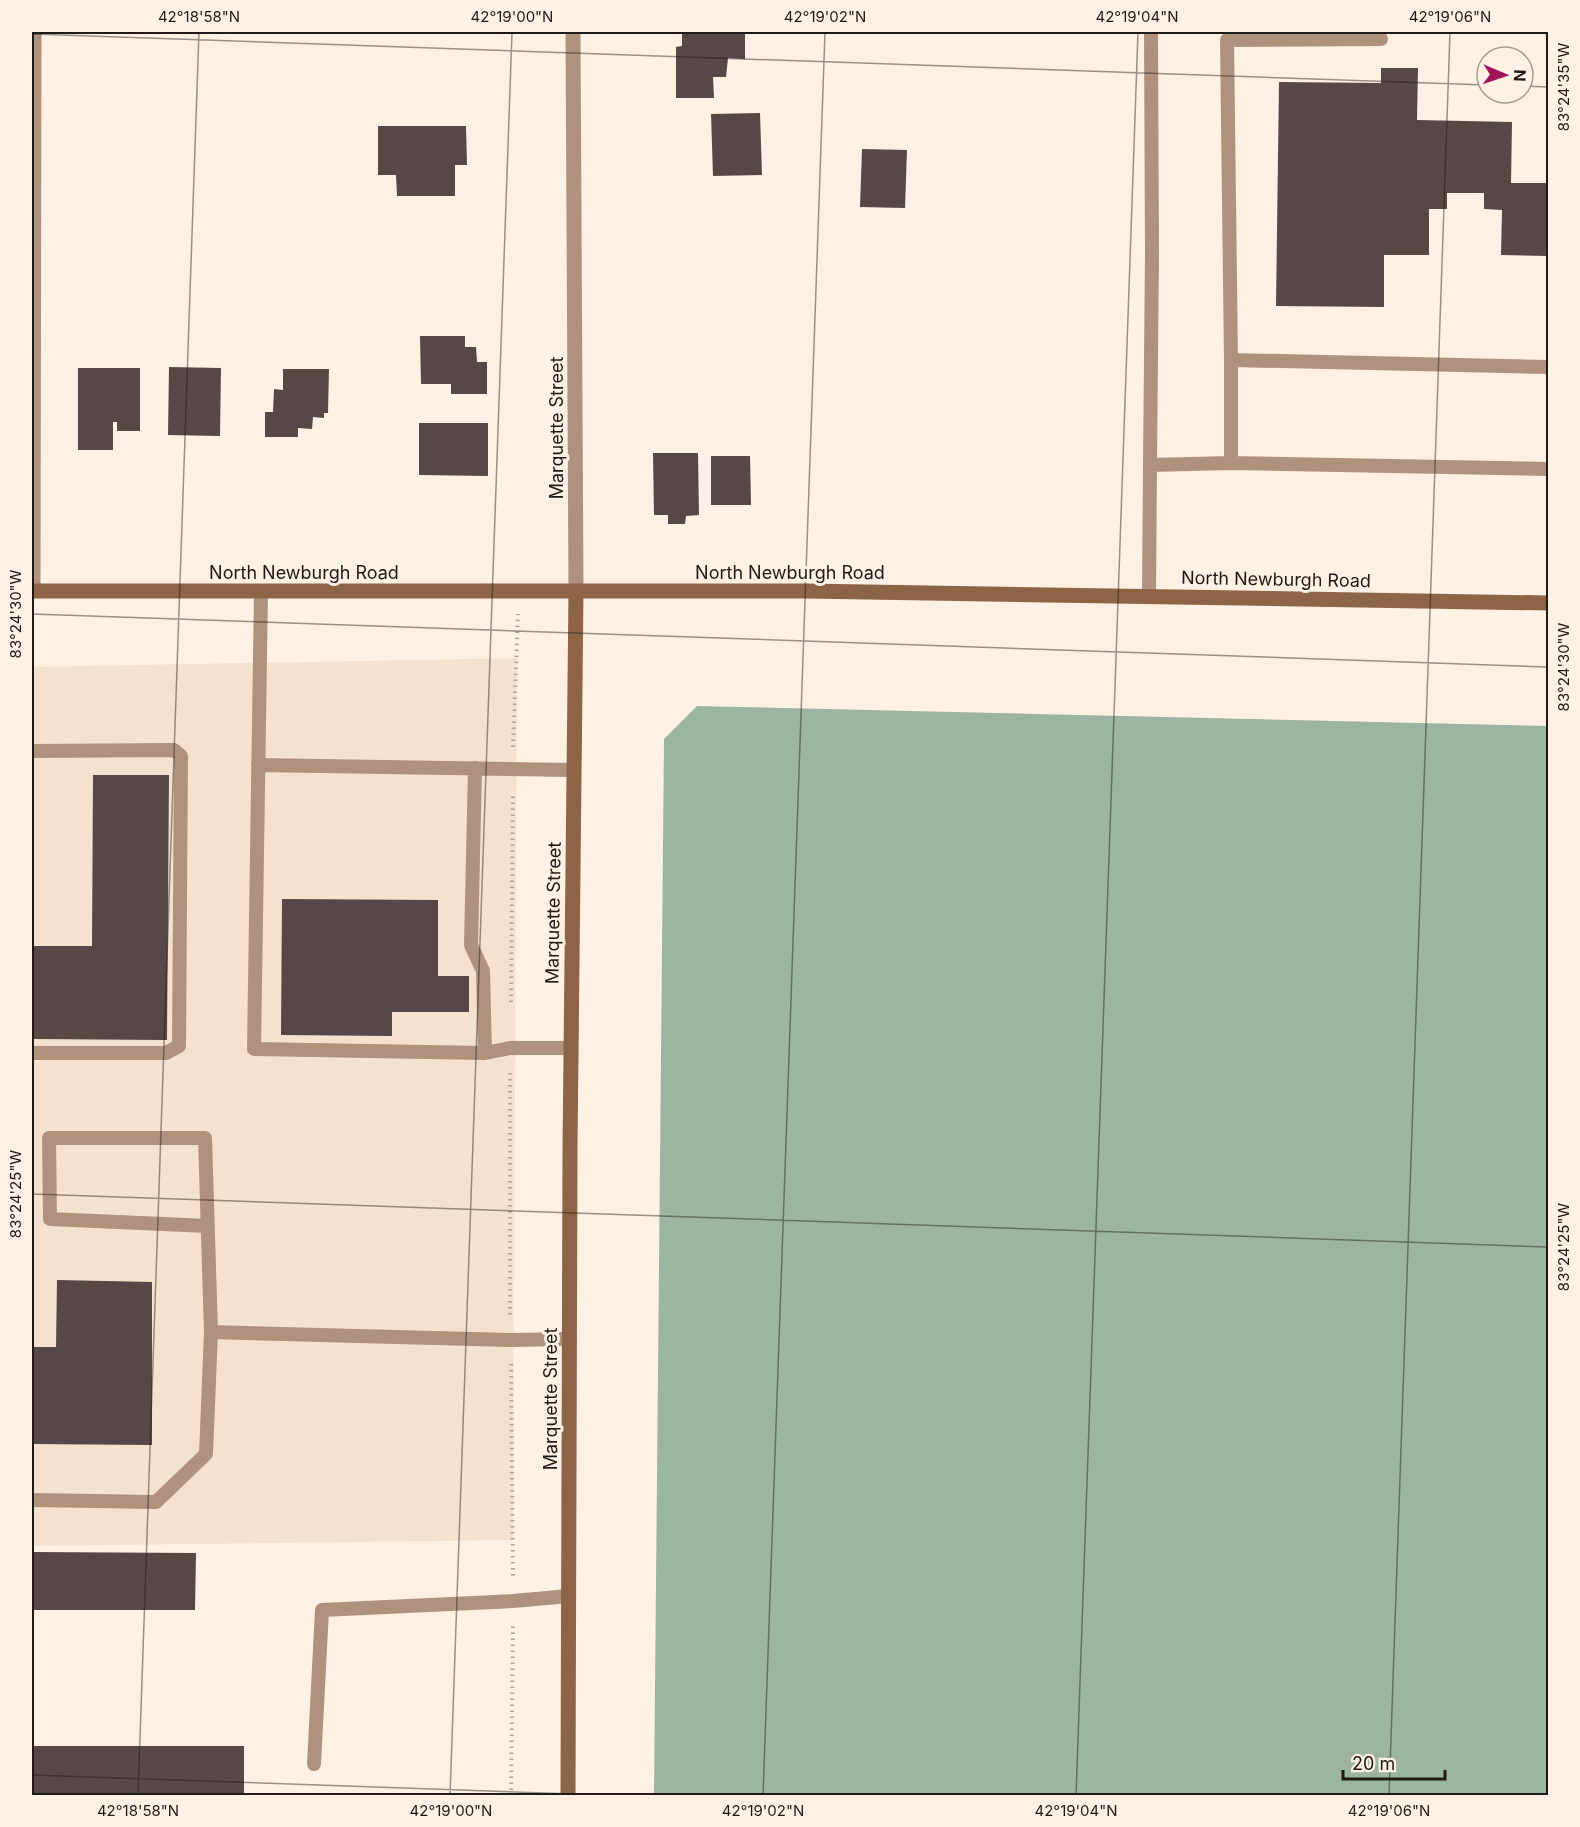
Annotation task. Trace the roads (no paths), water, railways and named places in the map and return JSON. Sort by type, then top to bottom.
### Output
[{"type":"main road","name":"North Newburgh Road","points":[[32,591],[830,591],[1548,603]]},
{"type":"main road","name":"Marquette Street","points":[[568,1796],[571,1048],[576,591]]},
{"type":"street","points":[[32,591],[34,32]]},
{"type":"street","name":"Marquette Street","points":[[573,32],[576,591]]},
{"type":"lane","points":[[1149,596],[1151,32]]},
{"type":"lane","points":[[1231,463],[1228,35],[1381,39]]},
{"type":"lane","points":[[1231,360],[1548,367]]},
{"type":"lane","points":[[1150,465],[1231,463],[1548,469]]},
{"type":"lane","points":[[261,592],[254,1049],[485,1053],[510,1047],[571,1048]]},
{"type":"lane","points":[[32,751],[174,750],[181,756],[178,1046],[166,1053],[32,1053]]},
{"type":"lane","points":[[258,765],[574,770]]},
{"type":"lane","points":[[475,768],[471,945],[483,971],[485,1053]]},
{"type":"lane","points":[[32,1500],[156,1502],[207,1454],[211,1332],[208,1226],[205,1138],[49,1137],[50,1220],[208,1226]]},
{"type":"lane","points":[[211,1332],[510,1340],[570,1339]]},
{"type":"lane","points":[[314,1764],[322,1610],[513,1601],[568,1596]]}]
